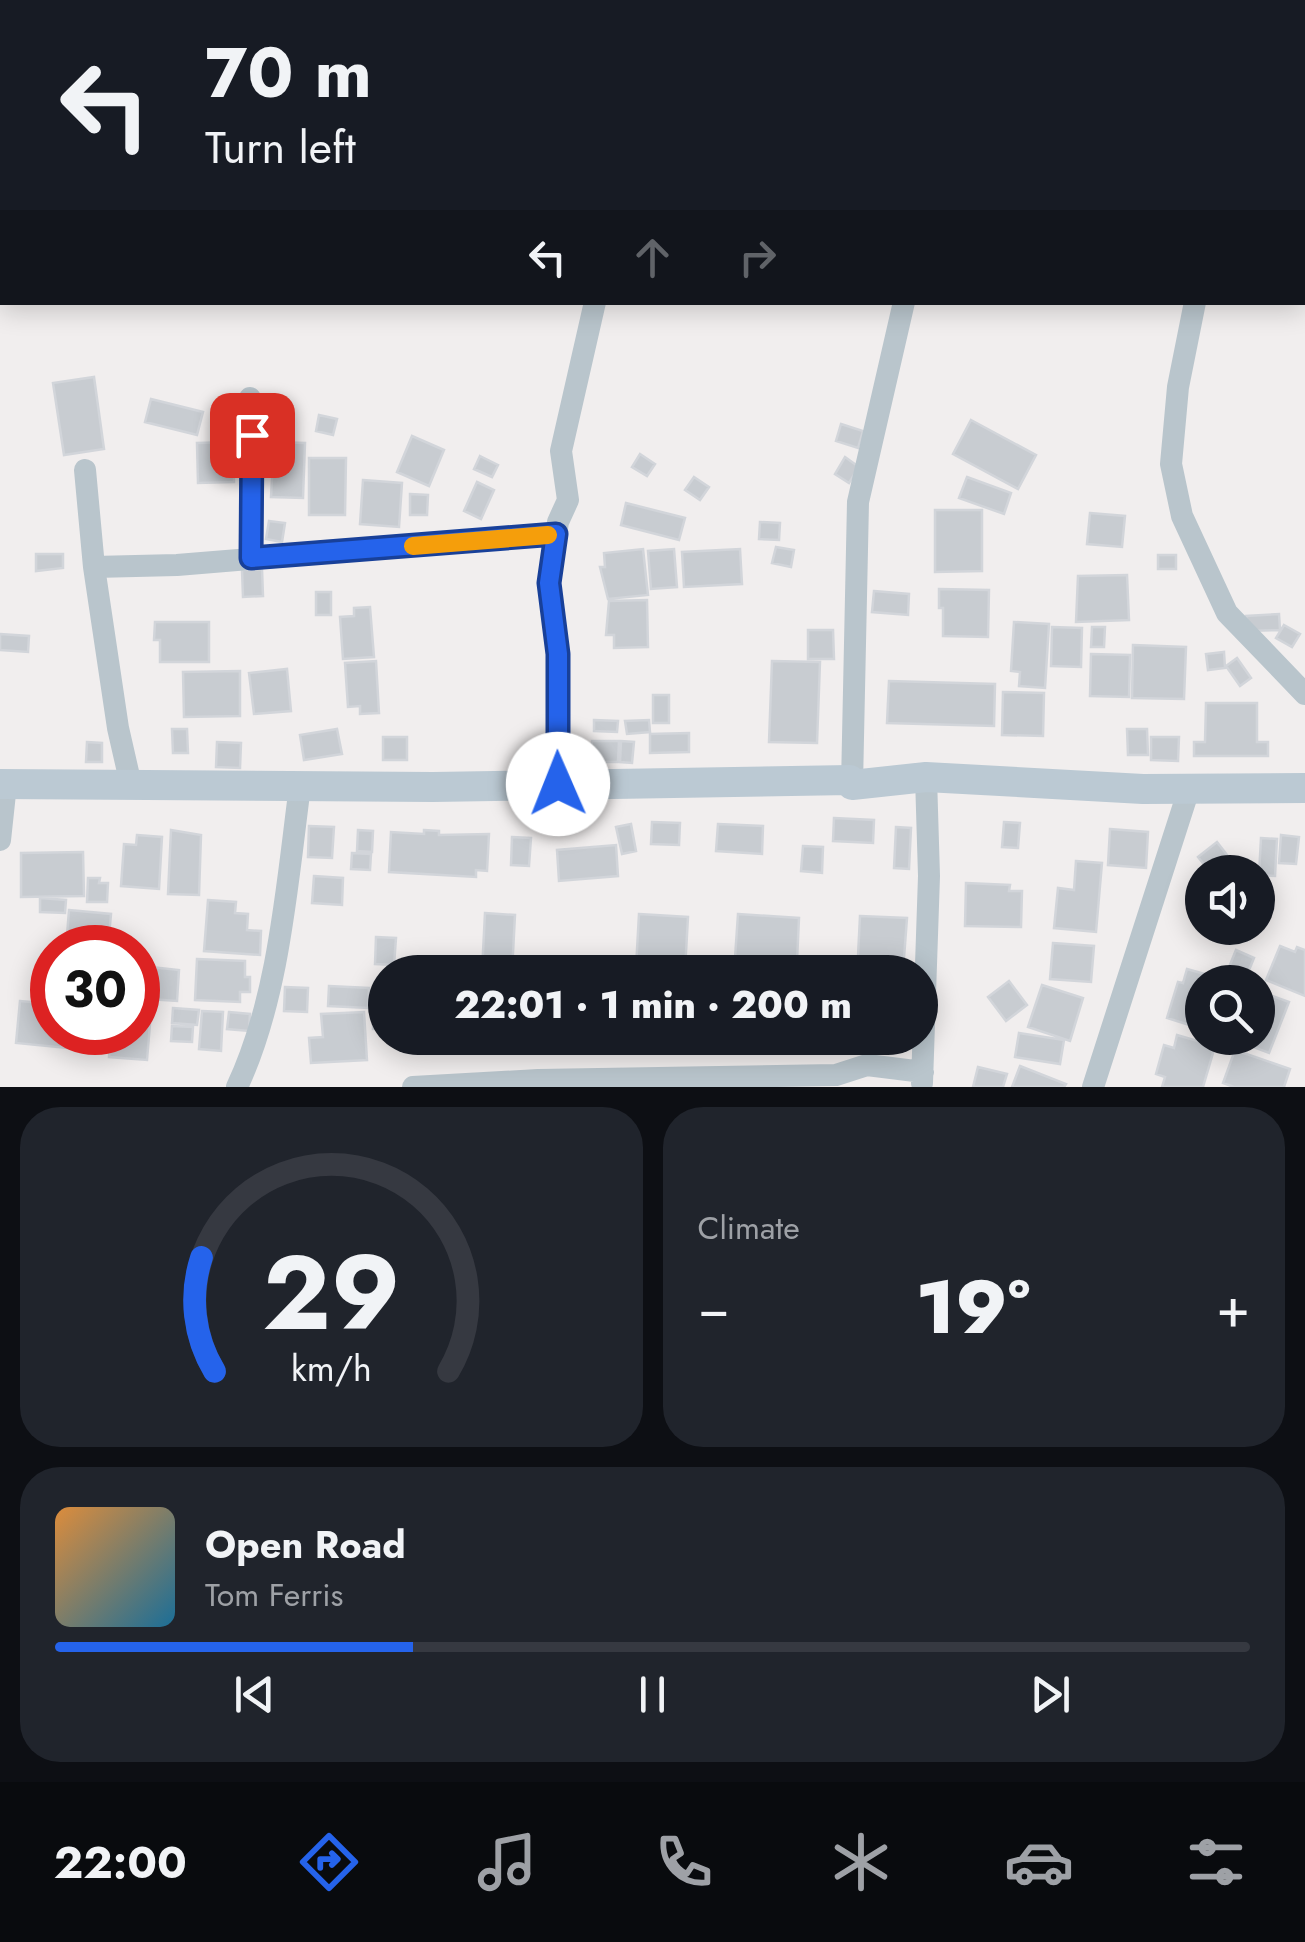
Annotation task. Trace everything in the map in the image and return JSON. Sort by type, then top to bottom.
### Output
[{"type":"street","points":[[558,784],[558,654],[549,583],[556,534],[568,500],[561,451],[594,305]]},
{"type":"street","points":[[852,785],[858,502],[903,305]]},
{"type":"street","points":[[1193,305],[1178,388],[1171,464],[1182,516],[1226,612],[1305,694]]},
{"type":"street","points":[[250,398],[251,558]]},
{"type":"street","points":[[85,470],[94,567],[118,728],[131,785]]},
{"type":"street","points":[[94,567],[556,534]]},
{"type":"street","points":[[852,785],[926,777],[1189,789],[1305,788]]},
{"type":"street","points":[[413,1087],[538,1080],[836,1075],[867,1065],[922,1079],[929,876],[926,777]]},
{"type":"street","points":[[0,840],[3,784],[300,786],[850,780],[852,785]]},
{"type":"street","points":[[237,1087],[255,1049],[282,916],[300,786]]},
{"type":"street","points":[[1092,1087],[1189,789]]},
{"type":"building","points":[[94,377],[104,449],[64,455],[53,383]]},
{"type":"building","points":[[151,399],[203,412],[197,435],[145,422]]},
{"type":"building","points":[[319,415],[337,419],[333,435],[316,431]]},
{"type":"building","points":[[971,420],[1036,455],[1018,489],[953,454]]},
{"type":"building","points":[[841,424],[863,431],[858,448],[836,441]]},
{"type":"building","points":[[412,436],[444,450],[429,486],[397,472]]},
{"type":"building","points":[[233,442],[234,482],[198,483],[197,443]]},
{"type":"building","points":[[274,442],[305,443],[303,498],[271,497]]},
{"type":"building","points":[[640,454],[655,464],[647,476],[632,467]]},
{"type":"building","points":[[480,456],[498,465],[492,477],[474,469]]},
{"type":"building","points":[[845,457],[859,467],[849,483],[835,474]]},
{"type":"building","points":[[309,458],[346,458],[345,515],[309,515]]},
{"type":"building","points":[[694,477],[709,487],[700,500],[685,490]]},
{"type":"building","points":[[967,477],[1011,493],[1004,514],[959,498]]},
{"type":"building","points":[[363,480],[402,483],[399,527],[360,524]]},
{"type":"building","points":[[477,482],[494,490],[481,519],[464,511]]},
{"type":"building","points":[[410,494],[428,495],[427,515],[410,515]]},
{"type":"building","points":[[626,503],[685,518],[679,540],[621,525]]},
{"type":"building","points":[[935,510],[982,510],[982,571],[935,572]]},
{"type":"building","points":[[1090,513],[1125,516],[1122,547],[1087,544]]},
{"type":"building","points":[[269,521],[285,523],[282,542],[266,539]]},
{"type":"building","points":[[760,522],[780,523],[779,540],[759,539]]},
{"type":"building","points":[[776,547],[794,550],[791,567],[772,563]]},
{"type":"building","points":[[643,549],[648,595],[608,599],[600,567],[605,567],[604,553]]},
{"type":"building","points":[[674,549],[677,587],[651,589],[648,551]]},
{"type":"building","points":[[740,549],[742,584],[684,587],[682,552]]},
{"type":"building","points":[[36,554],[63,554],[63,568],[36,571]]},
{"type":"building","points":[[1158,555],[1176,555],[1176,569],[1158,569]]},
{"type":"building","points":[[262,569],[263,596],[243,597],[242,570]]},
{"type":"building","points":[[1127,575],[1129,620],[1076,622],[1078,576]]},
{"type":"building","points":[[939,589],[989,590],[988,637],[943,636]]},
{"type":"building","points":[[874,591],[909,594],[908,615],[872,612]]},
{"type":"building","points":[[316,592],[331,592],[331,615],[316,615]]},
{"type":"building","points":[[647,600],[648,647],[614,648],[614,635],[606,635],[609,601]]},
{"type":"building","points":[[370,607],[374,657],[343,659],[340,617],[354,616],[354,608]]},
{"type":"building","points":[[1279,614],[1280,630],[1247,631],[1246,616]]},
{"type":"building","points":[[155,622],[209,622],[209,662],[160,662],[160,640],[154,640]]},
{"type":"building","points":[[1014,622],[1049,624],[1045,688],[1019,686],[1020,672],[1011,671]]},
{"type":"building","points":[[1284,625],[1300,634],[1292,647],[1276,638]]},
{"type":"building","points":[[1052,627],[1082,628],[1081,667],[1051,666]]},
{"type":"building","points":[[1092,627],[1105,627],[1104,647],[1091,647]]},
{"type":"building","points":[[808,630],[833,630],[834,659],[808,659]]},
{"type":"building","points":[[0,634],[29,636],[28,652],[0,650]]},
{"type":"building","points":[[1133,645],[1186,647],[1184,699],[1132,698]]},
{"type":"building","points":[[1224,652],[1225,668],[1208,670],[1206,654]]},
{"type":"building","points":[[1091,654],[1130,655],[1129,697],[1090,696]]},
{"type":"building","points":[[1237,658],[1251,678],[1240,686],[1226,666]]},
{"type":"building","points":[[376,661],[379,713],[360,714],[360,706],[348,707],[345,663]]},
{"type":"building","points":[[772,661],[820,662],[817,743],[769,742]]},
{"type":"building","points":[[287,669],[291,711],[254,714],[249,673]]},
{"type":"building","points":[[240,671],[240,716],[184,717],[183,672]]},
{"type":"building","points":[[889,681],[995,684],[994,726],[887,723]]},
{"type":"building","points":[[1003,692],[1044,693],[1043,736],[1002,735]]},
{"type":"building","points":[[653,695],[669,695],[669,723],[653,723]]},
{"type":"building","points":[[1206,703],[1257,703],[1257,742],[1268,742],[1268,756],[1194,756],[1194,742],[1205,742]]},
{"type":"building","points":[[594,720],[618,721],[617,732],[594,731]]},
{"type":"building","points":[[649,720],[650,732],[627,734],[625,721]]},
{"type":"building","points":[[172,729],[187,729],[188,753],[173,753]]},
{"type":"building","points":[[337,729],[342,754],[304,760],[300,735]]},
{"type":"building","points":[[1127,729],[1147,729],[1148,755],[1128,755]]},
{"type":"building","points":[[689,733],[689,752],[650,753],[650,734]]},
{"type":"building","points":[[383,737],[407,737],[407,760],[383,760]]},
{"type":"building","points":[[1151,737],[1179,737],[1178,761],[1151,760]]},
{"type":"building","points":[[592,741],[619,741],[618,762],[591,762]]},
{"type":"building","points":[[621,741],[634,742],[632,763],[620,762]]},
{"type":"building","points":[[87,742],[102,743],[102,762],[86,762]]},
{"type":"building","points":[[217,742],[241,743],[240,768],[216,767]]},
{"type":"building","points":[[527,755],[546,756],[546,771],[526,770]]},
{"type":"building","points":[[834,818],[874,820],[873,843],[833,841]]},
{"type":"building","points":[[652,822],[680,823],[679,845],[651,844]]},
{"type":"building","points":[[1004,822],[1020,823],[1018,848],[1002,847]]},
{"type":"building","points":[[631,824],[636,851],[622,854],[616,827]]},
{"type":"building","points":[[718,824],[763,826],[762,854],[716,851]]},
{"type":"building","points":[[309,826],[334,827],[332,858],[308,857]]},
{"type":"building","points":[[896,827],[911,828],[909,869],[894,868]]},
{"type":"building","points":[[1110,829],[1148,832],[1146,868],[1108,865]]},
{"type":"building","points":[[171,830],[201,835],[199,895],[168,894]]},
{"type":"building","points":[[358,830],[373,831],[372,852],[357,851]]},
{"type":"building","points":[[424,830],[439,831],[439,835],[489,834],[487,871],[476,870],[476,877],[389,872],[391,832],[424,834]]},
{"type":"building","points":[[137,835],[162,837],[159,889],[121,886],[124,844],[136,845]]},
{"type":"building","points":[[1281,835],[1299,837],[1296,864],[1279,863]]},
{"type":"building","points":[[512,837],[531,838],[529,866],[511,865]]},
{"type":"building","points":[[1261,838],[1277,839],[1275,876],[1275,855],[1260,855]]},
{"type":"building","points":[[1217,842],[1227,855],[1201,855]]},
{"type":"building","points":[[616,845],[618,876],[559,881],[557,850]]},
{"type":"building","points":[[803,846],[823,847],[822,873],[801,871]]},
{"type":"building","points":[[83,852],[84,896],[21,897],[21,853]]},
{"type":"building","points":[[352,853],[371,854],[370,870],[351,869]]},
{"type":"building","points":[[1076,861],[1102,863],[1096,932],[1054,928],[1058,888],[1074,890]]},
{"type":"building","points":[[314,876],[343,878],[342,905],[312,903]]},
{"type":"building","points":[[88,878],[108,883],[107,902],[87,902]]},
{"type":"building","points":[[966,883],[1010,885],[1009,891],[1022,891],[1021,927],[965,926]]},
{"type":"building","points":[[40,898],[66,900],[65,913],[40,912]]},
{"type":"building","points":[[208,900],[236,902],[235,913],[248,914],[247,930],[261,931],[260,955],[204,951]]},
{"type":"building","points":[[69,910],[111,914],[110,925],[68,925]]},
{"type":"building","points":[[485,913],[515,915],[513,955],[483,955]]},
{"type":"building","points":[[639,914],[688,917],[686,955],[637,955]]},
{"type":"building","points":[[738,914],[799,918],[797,955],[735,955]]},
{"type":"building","points":[[860,916],[907,918],[904,955],[858,955]]},
{"type":"building","points":[[376,937],[396,938],[395,955],[375,955]]},
{"type":"building","points":[[1053,943],[1094,946],[1091,982],[1050,979]]},
{"type":"building","points":[[1280,946],[1295,952],[1297,947],[1305,950],[1305,996],[1275,984],[1272,965]]},
{"type":"building","points":[[1236,950],[1254,958],[1251,965],[1230,965]]},
{"type":"building","points":[[197,959],[245,961],[250,992],[240,992],[240,1002],[195,1000]]},
{"type":"building","points":[[160,968],[179,970],[177,1001],[160,1000]]},
{"type":"building","points":[[1185,976],[1185,1024],[1167,1018],[1178,982],[1183,983]]},
{"type":"building","points":[[1009,981],[1027,1005],[1006,1021],[988,997]]},
{"type":"building","points":[[1042,985],[1083,998],[1070,1041],[1028,1027]]},
{"type":"building","points":[[329,986],[368,988],[368,1008],[328,1006]]},
{"type":"building","points":[[285,987],[308,988],[307,1012],[284,1011]]},
{"type":"building","points":[[1275,997],[1289,1002],[1275,1038]]},
{"type":"building","points":[[20,1001],[30,1002],[30,1044],[16,1043]]},
{"type":"building","points":[[173,1008],[199,1010],[197,1025],[172,1023]]},
{"type":"building","points":[[202,1011],[223,1012],[221,1051],[199,1049]]},
{"type":"building","points":[[229,1012],[250,1014],[249,1031],[227,1029]]},
{"type":"building","points":[[364,1012],[367,1060],[311,1063],[309,1038],[323,1037],[321,1014]]},
{"type":"building","points":[[172,1026],[193,1027],[192,1042],[171,1041]]},
{"type":"building","points":[[1019,1033],[1064,1040],[1060,1064],[1015,1057]]},
{"type":"building","points":[[1177,1035],[1185,1037],[1185,1055],[1212,1055],[1203,1087],[1162,1087],[1165,1077],[1156,1074],[1164,1045],[1174,1048]]},
{"type":"building","points":[[109,1055],[147,1055],[147,1060]]},
{"type":"building","points":[[1233,1055],[1249,1055],[1290,1069],[1284,1087],[1234,1087],[1223,1083]]},
{"type":"building","points":[[1020,1066],[1066,1084],[1012,1087]]},
{"type":"building","points":[[978,1067],[1007,1074],[1003,1087],[973,1087]]},
{"type":"slow traffic","points":[[413,546],[548,535]]},
{"type":"route","points":[[252,435],[251,558],[556,534],[549,583],[558,654],[558,784]]}]
